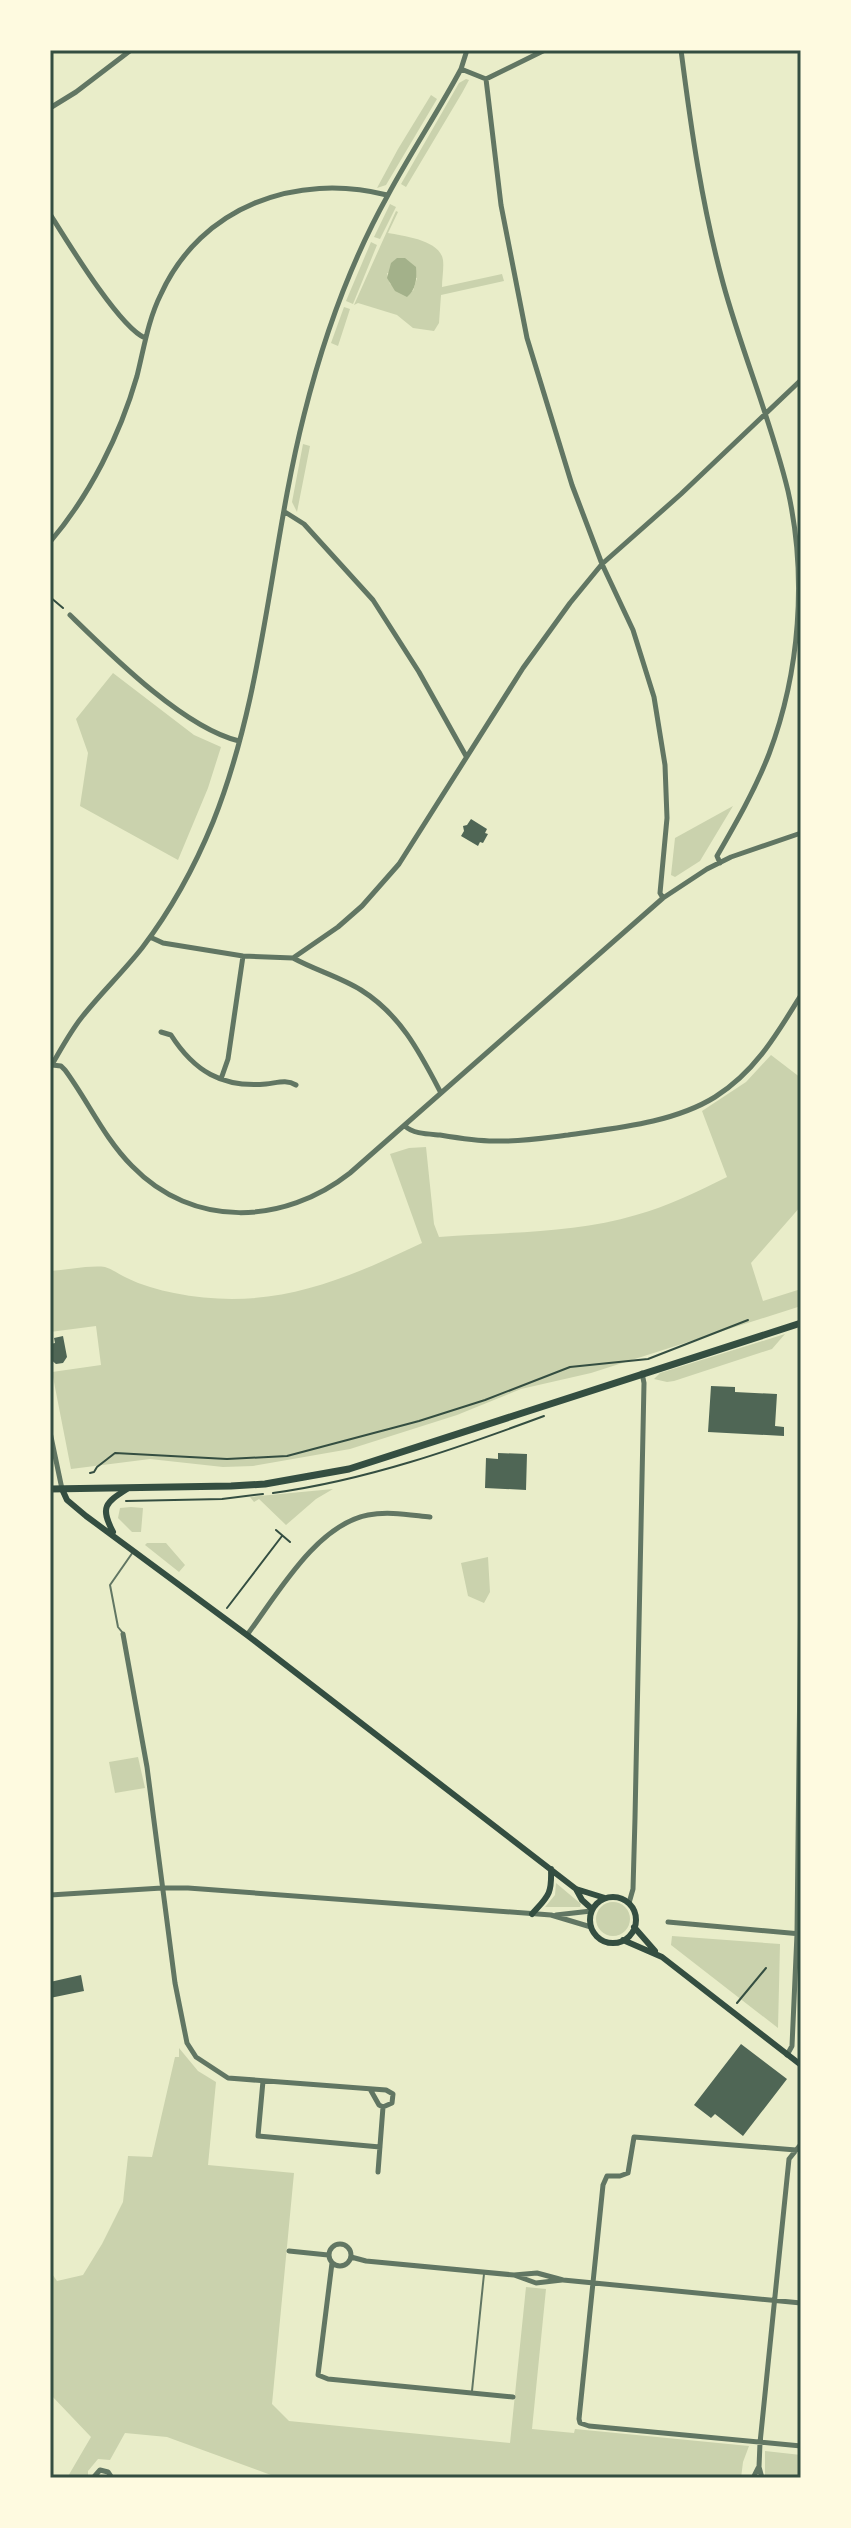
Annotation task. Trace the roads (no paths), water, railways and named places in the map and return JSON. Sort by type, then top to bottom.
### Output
[{"type":"main road","points":[[50,1489],[265,1484],[349,1469],[801,1323]]},
{"type":"main road","points":[[62,1489],[67,1500],[576,1889],[605,1898],[618,1897],[629,1903],[635,1915],[634,1927],[623,1940]]},
{"type":"main road","points":[[114,1535],[106,1518],[106,1508],[112,1498],[127,1489]]},
{"type":"main road","points":[[532,1914],[547,1899],[551,1889],[551,1869]]},
{"type":"main road","points":[[576,1889],[592,1910]]},
{"type":"main road","points":[[605,1898],[592,1910],[591,1927],[596,1935],[606,1941],[623,1940],[657,1954]]},
{"type":"main road","points":[[634,1927],[657,1954],[801,2065]]},
{"type":"street","points":[[50,108],[131,50]]},
{"type":"street","points":[[467,50],[461,69],[387,195],[340,302],[317,368],[299,434],[239,741],[223,795],[199,853],[150,937],[81,1018],[51,1066],[65,1070],[133,1168],[157,1187],[182,1201],[209,1210],[259,1212],[286,1207],[334,1186],[663,898],[720,863],[801,833]]},
{"type":"street","points":[[461,69],[486,79],[545,50]]},
{"type":"street","points":[[681,50],[691,133],[711,234],[734,321],[779,459],[795,531],[798,592],[795,641],[784,703],[769,752],[748,802],[717,856],[720,863]]},
{"type":"street","points":[[486,79],[501,205],[521,310],[568,474],[602,564],[633,630],[660,725],[667,818],[660,893],[663,898]]},
{"type":"street","points":[[50,542],[81,500],[113,439],[131,396],[145,338],[160,295],[178,265],[206,234],[246,207],[269,197],[315,188],[362,189],[387,195]]},
{"type":"street","points":[[50,214],[107,298],[137,334],[145,338]]},
{"type":"street","points":[[293,958],[338,927],[381,886],[425,826],[466,756],[540,644],[602,564],[801,380]]},
{"type":"street","points":[[285,512],[304,524],[373,600],[419,672],[466,756]]},
{"type":"street","points":[[70,615],[114,657],[174,706],[218,735],[239,741]]},
{"type":"street","points":[[150,937],[163,943],[243,956],[293,958],[363,991],[408,1032],[441,1093]]},
{"type":"street","points":[[221,1079],[228,1059],[243,956]]},
{"type":"street","points":[[405,1126],[410,1131],[449,1137],[522,1141],[631,1125],[682,1112],[715,1097],[740,1079],[772,1042],[801,995]]},
{"type":"street","points":[[161,1032],[171,1035],[186,1057],[204,1072],[230,1083],[256,1085],[288,1080],[296,1085]]},
{"type":"street","points":[[629,1903],[633,1889],[642,1373]]},
{"type":"street","points":[[50,1432],[62,1489]]},
{"type":"street","points":[[247,1635],[309,1553],[344,1523],[370,1515],[430,1517]]},
{"type":"street","points":[[787,2055],[792,2046],[799,1934],[801,1577]]},
{"type":"street","points":[[123,1634],[147,1767],[175,1983],[187,2043],[196,2057],[228,2078],[386,2090],[393,2094],[392,2103],[383,2107]]},
{"type":"street","points":[[50,1895],[162,1888],[551,1915],[592,1910]]},
{"type":"street","points":[[551,1915],[591,1927]]},
{"type":"street","points":[[668,1922],[799,1934]]},
{"type":"street","points":[[263,2081],[258,2136],[380,2147]]},
{"type":"street","points":[[370,2089],[383,2107]]},
{"type":"street","points":[[378,2172],[383,2107]]},
{"type":"street","points":[[796,2150],[634,2137],[628,2173],[604,2177],[580,2423],[620,2430],[801,2446]]},
{"type":"street","points":[[762,2478],[760,2443],[789,2159],[801,2144]]},
{"type":"street","points":[[328,2255],[333,2245],[338,2243],[348,2247],[349,2263],[343,2266],[332,2263]]},
{"type":"street","points":[[289,2251],[328,2255]]},
{"type":"street","points":[[328,2255],[332,2263],[318,2375],[328,2379],[513,2397]]},
{"type":"street","points":[[351,2257],[514,2275],[537,2273],[563,2280],[801,2303]]},
{"type":"street","points":[[753,2478],[759,2467]]},
{"type":"street","points":[[93,2478],[100,2470],[108,2472],[112,2478]]},
{"type":"lane","points":[[123,1634],[118,1627],[110,1585],[134,1551]]},
{"type":"lane","points":[[472,2393],[484,2272]]}]
